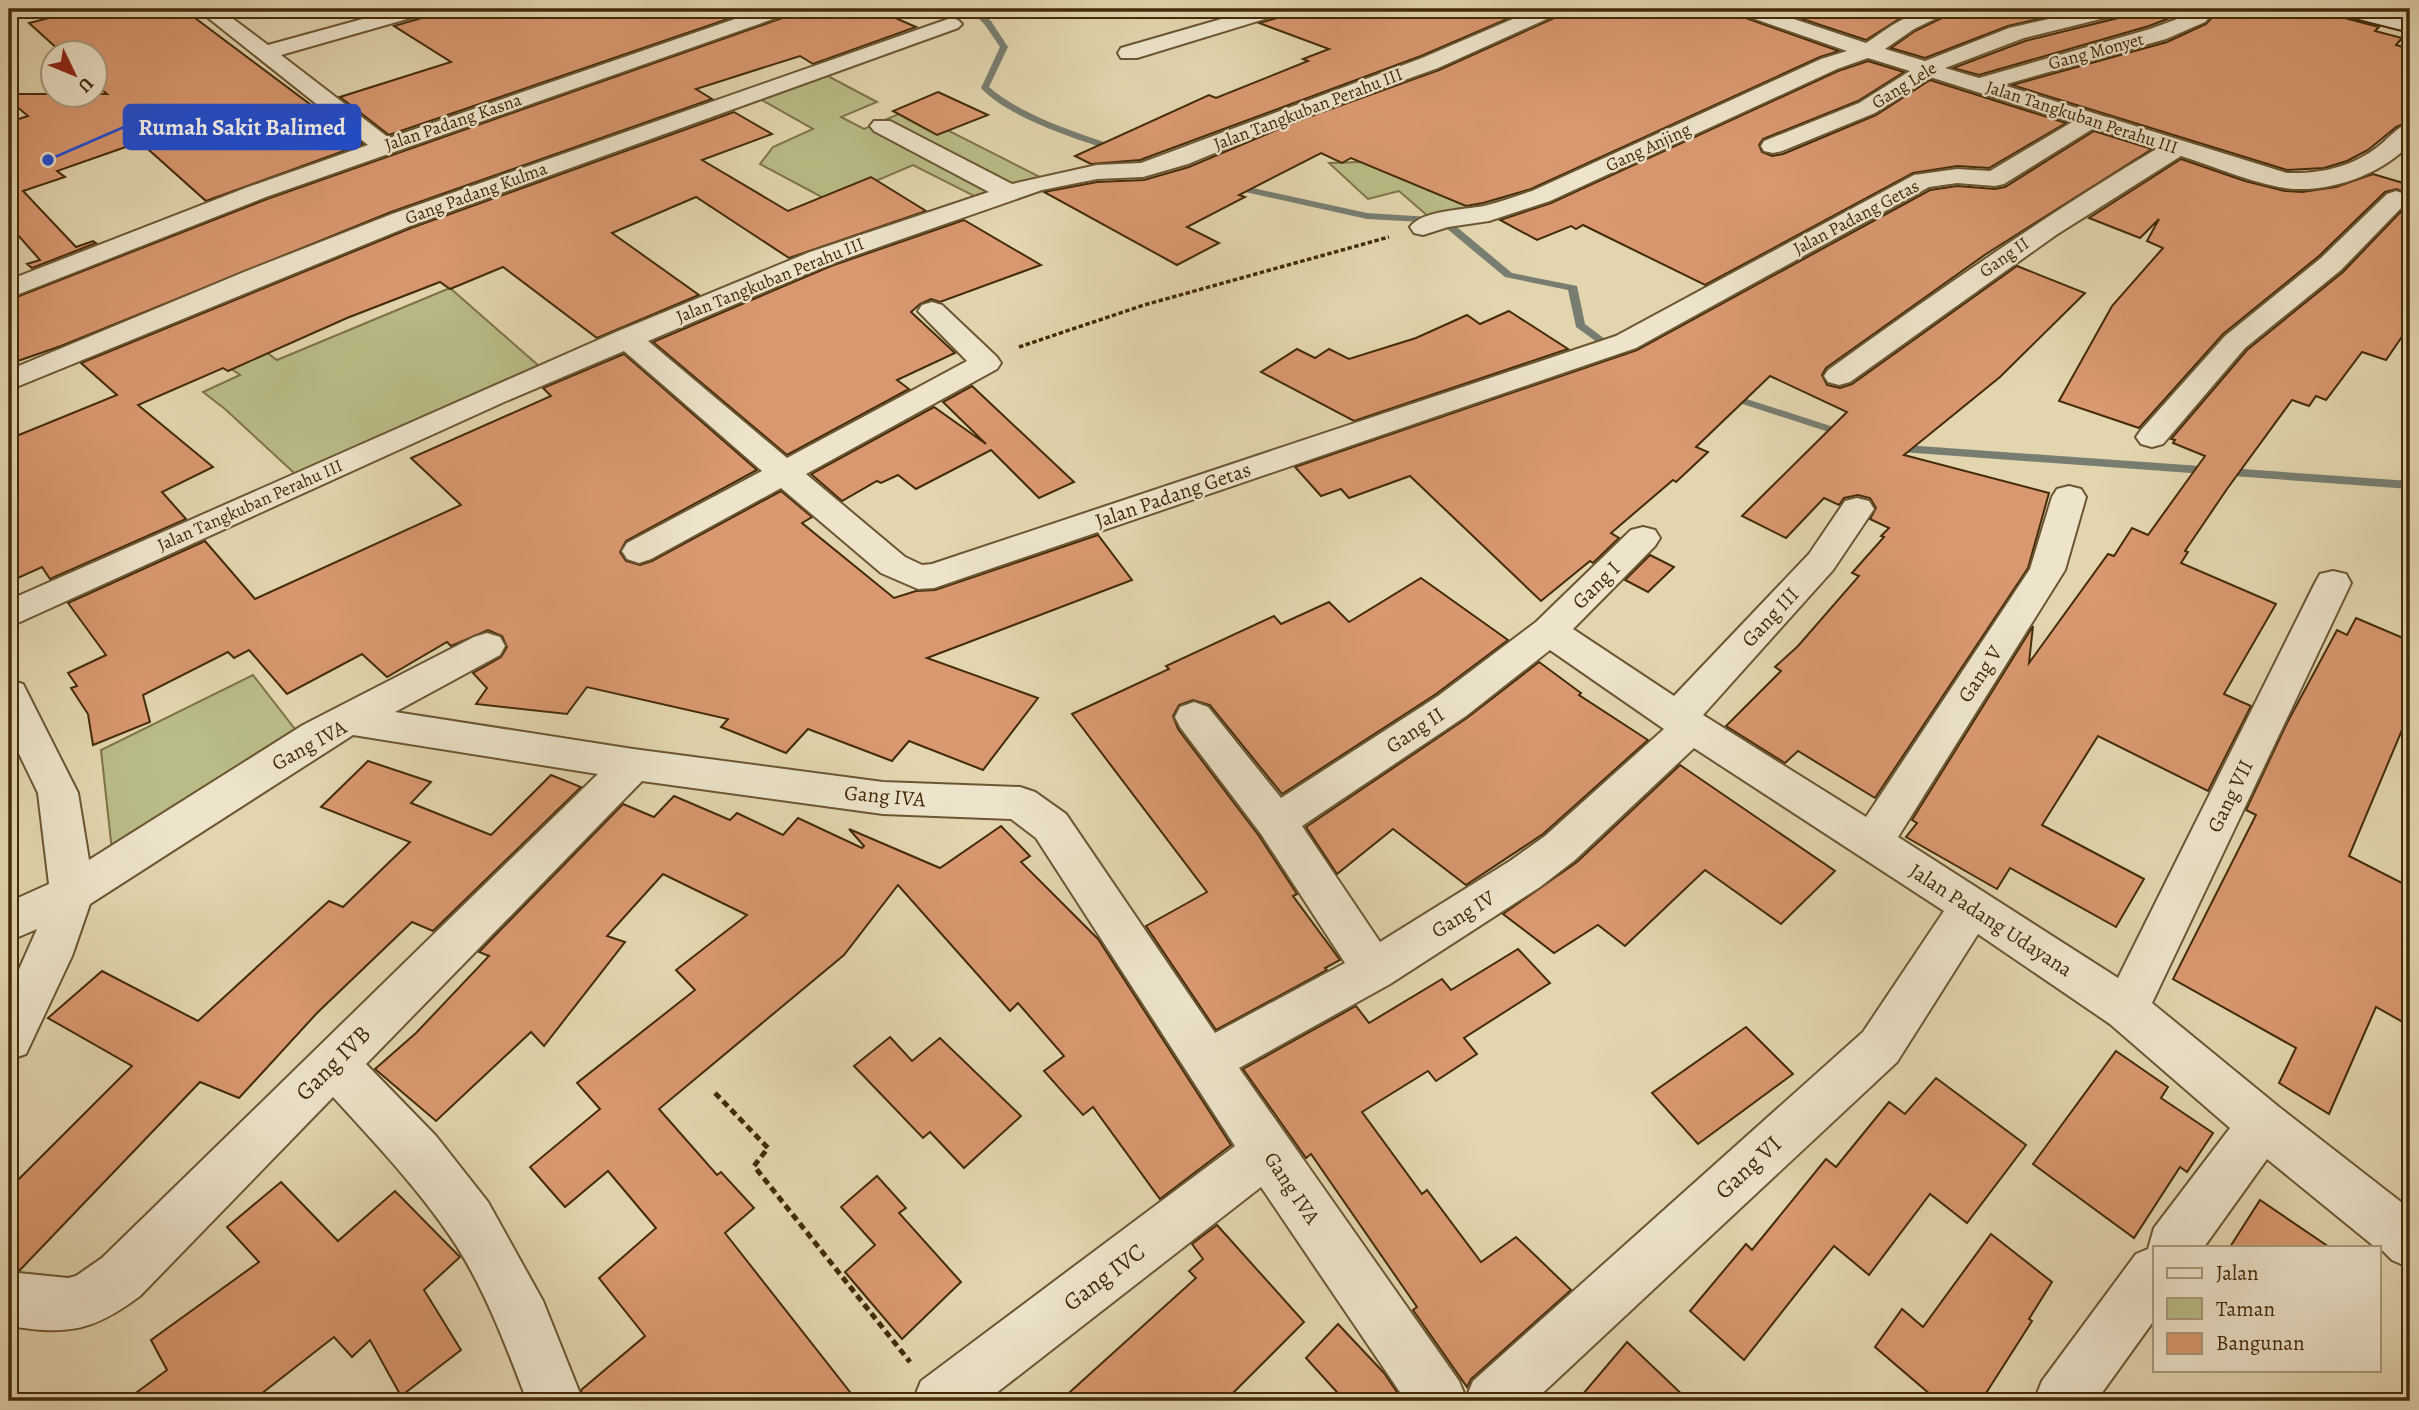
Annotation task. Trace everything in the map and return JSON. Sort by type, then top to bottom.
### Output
[{"type":"street","points":[[207,9],[384,146]]},
{"type":"street","points":[[265,53],[421,9]]},
{"type":"street","name":"Jalan Padang Kasna","points":[[9,290],[257,192],[783,9]]},
{"type":"street","points":[[1129,53],[1277,9]]},
{"type":"street","name":"Jalan Tangkuban Perahu III","points":[[9,614],[626,338],[820,258],[1009,192],[1097,172],[1143,170],[1179,159],[1291,113],[1430,63],[1553,9]]},
{"type":"street","name":"Jalan Tangkuban Perahu III","points":[[1745,9],[1868,51],[2285,180],[2316,181],[2382,157],[2410,130]]},
{"type":"street","name":"Gang Anjing","points":[[1423,227],[1443,220],[1489,213],[1541,196],[1829,64],[1868,51],[1907,25],[1940,9]]},
{"type":"street","name":"Gang Lele","points":[[1773,146],[1867,108],[1939,62],[2017,33],[2118,9]]},
{"type":"street","name":"Gang Monyet","points":[[1980,85],[2158,34],[2198,18],[2207,9]]},
{"type":"street","points":[[2343,9],[2379,13],[2410,26]]},
{"type":"street","name":"Gang Padang Kulma","points":[[9,381],[254,278],[401,220],[951,24]]},
{"type":"street","name":"Jalan Padang Getas","points":[[626,338],[892,565],[918,576],[934,576],[1626,342],[1923,180],[1957,176],[1995,179],[2091,120]]},
{"type":"street","points":[[882,125],[1009,192]]},
{"type":"street","name":"Gang II","points":[[1839,376],[2017,248],[2102,191],[2176,148]]},
{"type":"street","points":[[2316,181],[2403,200]]},
{"type":"street","points":[[2152,437],[2235,342],[2331,264],[2403,200]]},
{"type":"street","points":[[639,551],[786,474],[986,363],[932,311]]},
{"type":"street","name":"Gang V","points":[[1872,842],[2047,570],[2070,498]]},
{"type":"street","name":"Gang III","points":[[1684,723],[1821,562],[1857,509]]},
{"type":"street","name":"Gang I","points":[[1549,631],[1643,538]]},
{"type":"street","name":"Gang VII","points":[[2126,1009],[2333,583]]},
{"type":"street","name":"Gang II","points":[[1276,822],[1452,706],[1549,631]]},
{"type":"street","name":"Jalan Padang Udayana","points":[[1549,631],[1684,723],[1972,906],[2126,1009],[2262,1124],[2410,1242]]},
{"type":"street","points":[[351,720],[487,646]]},
{"type":"street","points":[[9,694],[58,793],[72,893],[50,956],[9,1039]]},
{"type":"street","points":[[1194,717],[1276,822],[1374,970]]},
{"type":"street","name":"Gang IVA","points":[[9,922],[72,893],[317,736],[351,720],[633,764],[883,798],[1026,805],[1051,826],[1267,1152],[1439,1401]]},
{"type":"street","name":"Gang IV","points":[[1208,1061],[1374,970],[1525,874],[1560,848],[1684,723]]},
{"type":"street","name":"Gang IVB","points":[[9,1299],[65,1307],[84,1302],[121,1277],[633,764]]},
{"type":"street","name":"Gang VI","points":[[1493,1401],[1880,1047],[1972,906]]},
{"type":"street","points":[[333,1063],[418,1153],[470,1220],[524,1320],[548,1398]]},
{"type":"street","points":[[2174,1246],[2262,1124]]},
{"type":"street","name":"Gang IVC","points":[[941,1401],[1267,1152]]},
{"type":"street","points":[[2062,1401],[2153,1276]]},
{"type":"path","points":[[986,363],[1006,352],[1143,305],[1423,227]]},
{"type":"path","points":[[715,1093],[768,1148],[754,1166],[941,1401]]},
{"type":"green space","points":[[824,74],[877,102],[841,117],[864,129],[908,110],[1042,178],[982,200],[913,165],[829,201],[760,164],[773,147],[813,129],[760,99]]},
{"type":"green space","points":[[1394,161],[1506,167],[1551,189],[1437,224],[1399,191],[1368,199],[1329,163]]},
{"type":"green space","points":[[216,258],[245,288],[203,305],[277,360],[450,288],[547,373],[304,482],[203,392],[240,375],[185,337],[143,353],[126,339],[202,304],[156,279]]},
{"type":"green space","points":[[253,675],[312,751],[151,858],[122,884],[114,869],[101,750]]},
{"type":"building","points":[[85,9],[183,9],[363,144],[206,201],[140,142],[57,171],[65,177],[23,191],[76,247],[93,241],[96,243],[32,268],[27,264],[40,260],[9,225],[9,122],[28,116],[9,100],[9,94],[38,94],[38,108],[108,108],[108,38],[46,38],[29,23]]},
{"type":"building","points":[[434,9],[757,9],[389,135],[340,97],[451,62],[394,26],[429,16]]},
{"type":"building","points":[[796,9],[875,9],[916,27],[813,64],[800,56],[696,89],[712,99],[391,212],[61,346],[9,364],[9,300],[267,199],[791,15]]},
{"type":"building","points":[[1290,9],[1530,9],[1421,56],[1140,160],[1091,164],[1075,156],[1209,95],[1216,98],[1308,61],[1303,59],[1329,49],[1259,23],[1285,16]]},
{"type":"building","points":[[1566,9],[1732,9],[1737,15],[1839,51],[1820,57],[1531,189],[1483,203],[1466,206],[1351,158],[1342,163],[1321,153],[1239,195],[1245,197],[1187,227],[1219,243],[1177,265],[1044,192],[1097,182],[1144,180],[1189,167],[1300,120],[1439,70],[1561,15]]},
{"type":"building","points":[[1772,9],[1924,9],[1904,16],[1866,40]]},
{"type":"building","points":[[1953,9],[2082,9],[2008,26],[1925,58],[1891,48],[1915,31],[1948,15]]},
{"type":"building","points":[[2131,9],[2193,9],[2149,26],[1979,75],[1953,68],[2025,41],[2126,16]]},
{"type":"building","points":[[2220,9],[2296,9],[2316,14],[2318,11],[2379,27],[2375,31],[2402,38],[2396,45],[2410,49],[2410,121],[2396,127],[2368,150],[2347,161],[2324,168],[2287,170],[2012,85],[2167,42],[2206,24]]},
{"type":"building","points":[[1868,61],[1904,72],[1858,101],[1763,139],[1759,145],[1762,152],[1772,156],[1783,154],[1876,115],[1930,80],[2066,123],[1989,168],[1957,166],[1913,173],[1705,285],[1583,225],[1576,229],[1571,226],[1537,240],[1500,220],[1551,203],[1838,71]]},
{"type":"building","points":[[938,92],[988,115],[937,135],[893,111]]},
{"type":"building","points":[[734,112],[772,134],[702,160],[788,211],[871,177],[926,211],[789,258],[696,197],[612,233],[699,295],[597,338],[503,267],[450,289],[440,282],[347,318],[228,371],[223,368],[138,405],[213,467],[162,492],[186,519],[50,579],[42,567],[9,582],[9,439],[117,395],[81,363],[411,228]]},
{"type":"building","points":[[2094,131],[2152,149],[1986,254],[1826,368],[1822,375],[1827,385],[1840,388],[1852,384],[2017,266],[2085,293],[2000,377],[1904,455],[2049,493],[2028,568],[1875,798],[1798,751],[1785,763],[1726,726],[1781,671],[1775,667],[1798,646],[1859,576],[1852,573],[1889,528],[1870,519],[1876,508],[1870,498],[1858,495],[1844,498],[1839,505],[1824,498],[1786,538],[1742,516],[1847,412],[1770,376],[1696,447],[1708,452],[1676,482],[1673,480],[1611,533],[1619,538],[1593,563],[1590,561],[1541,601],[1410,476],[1349,498],[1341,489],[1321,496],[1295,467],[1637,350],[1930,190],[1957,186],[1995,189],[2005,187]]},
{"type":"building","points":[[2181,159],[2245,181],[2285,191],[2302,192],[2336,187],[2373,174],[2410,185],[2410,196],[2397,189],[2385,192],[2319,256],[2223,334],[2139,428],[2059,401],[2112,306],[2163,248],[2147,241],[2159,219],[2140,238],[2089,218]]},
{"type":"building","points":[[2410,202],[2410,325],[2386,360],[2362,352],[2326,400],[2316,396],[2309,406],[2292,400],[2185,551],[2188,552],[2181,563],[2276,604],[2224,694],[2251,706],[2208,791],[2098,736],[2042,825],[2144,879],[2116,927],[2010,868],[1997,889],[1906,837],[1917,823],[1912,820],[2033,626],[2029,663],[2108,554],[2114,556],[2132,528],[2148,535],[2205,456],[2173,443],[2175,440],[2171,439],[2247,350],[2343,272]]},
{"type":"building","points":[[964,220],[1041,265],[940,302],[931,299],[920,304],[911,312],[955,353],[897,380],[909,389],[787,455],[653,342],[831,266]]},
{"type":"building","points":[[1509,311],[1568,349],[1354,421],[1261,372],[1297,349],[1315,358],[1329,349],[1349,359],[1416,338],[1467,315],[1480,324]]},
{"type":"building","points":[[624,354],[757,470],[626,541],[620,552],[626,561],[640,565],[652,561],[781,491],[812,517],[802,523],[894,598],[916,591],[935,590],[1098,535],[1132,580],[927,658],[1038,698],[983,770],[909,741],[892,761],[808,729],[786,753],[721,727],[728,719],[587,687],[567,714],[476,704],[487,688],[473,673],[501,657],[507,647],[502,636],[488,630],[451,646],[447,642],[387,677],[362,654],[287,694],[249,650],[234,658],[228,652],[143,695],[150,722],[93,745],[88,714],[71,688],[77,686],[68,673],[106,655],[68,603],[205,541],[255,599],[461,505],[411,458],[551,396],[543,388]]},
{"type":"building","points":[[972,386],[1074,482],[1039,498],[991,450],[916,489],[898,475],[881,483],[877,481],[842,501],[811,474],[934,407],[986,444],[943,402]]},
{"type":"building","points":[[1650,555],[1674,567],[1648,592],[1625,580]]},
{"type":"building","points":[[1421,578],[1508,640],[1436,694],[1282,794],[1210,705],[1193,700],[1179,705],[1173,716],[1178,729],[1259,836],[1297,894],[1293,896],[1340,960],[1325,968],[1327,970],[1216,1030],[1146,926],[1207,892],[1072,714],[1169,669],[1166,666],[1274,616],[1281,624],[1329,602],[1349,622]]},
{"type":"building","points":[[2356,618],[2410,641],[2410,711],[2349,856],[2410,887],[2410,1026],[2376,1007],[2329,1114],[2279,1083],[2296,1048],[2173,979],[2256,815],[2246,810],[2287,723],[2337,630],[2347,635]]},
{"type":"building","points":[[1539,662],[1581,693],[1579,695],[1648,740],[1543,834],[1466,885],[1393,829],[1337,874],[1306,827],[1467,718]]},
{"type":"building","points":[[368,761],[431,782],[411,803],[491,835],[551,775],[581,787],[433,931],[412,922],[317,1013],[239,1098],[200,1082],[20,1270],[9,1270],[9,1189],[132,1066],[48,1018],[102,971],[198,1021],[329,901],[343,907],[410,842],[321,807]]},
{"type":"building","points":[[1680,765],[1835,871],[1781,924],[1705,870],[1625,946],[1598,925],[1554,953],[1503,914],[1577,862]]},
{"type":"building","points":[[674,796],[730,820],[737,813],[783,835],[798,818],[862,848],[864,846],[849,829],[940,868],[1001,826],[1030,856],[1021,862],[1098,939],[1231,1145],[1160,1199],[1093,1107],[1083,1115],[1044,1071],[1064,1056],[1018,1003],[1010,1011],[898,885],[844,955],[659,1109],[717,1175],[721,1172],[754,1208],[725,1233],[857,1401],[585,1401],[581,1390],[645,1336],[599,1278],[656,1228],[608,1171],[565,1207],[530,1167],[600,1109],[577,1083],[695,990],[676,970],[747,915],[663,874],[607,936],[625,942],[544,1046],[531,1032],[436,1121],[375,1069],[416,1033],[489,956],[479,952],[623,804],[654,817]]},
{"type":"building","points":[[1518,949],[1550,983],[1464,1038],[1477,1054],[1436,1081],[1428,1071],[1362,1112],[1422,1194],[1427,1190],[1481,1262],[1516,1237],[1571,1290],[1471,1379],[1467,1387],[1413,1310],[1417,1307],[1311,1154],[1306,1158],[1243,1069],[1356,1006],[1369,1023],[1442,979],[1451,990]]},
{"type":"building","points":[[1746,1027],[1793,1074],[1698,1144],[1652,1093]]},
{"type":"building","points":[[890,1037],[912,1061],[940,1038],[1021,1116],[964,1168],[930,1132],[923,1138],[854,1066]]},
{"type":"building","points":[[2116,1051],[2168,1087],[2161,1098],[2213,1133],[2187,1172],[2180,1167],[2134,1238],[2033,1164]]},
{"type":"building","points":[[1936,1078],[2026,1145],[1967,1223],[1930,1194],[1869,1275],[1834,1246],[1744,1360],[1690,1311],[1746,1244],[1752,1250],[1826,1159],[1836,1167],[1889,1102],[1905,1114]]},
{"type":"building","points":[[877,1176],[906,1208],[899,1213],[961,1282],[902,1339],[845,1272],[875,1245],[841,1207]]},
{"type":"building","points":[[281,1182],[338,1241],[395,1191],[460,1257],[424,1290],[461,1350],[401,1396],[370,1340],[352,1357],[334,1337],[252,1401],[125,1401],[167,1370],[151,1340],[259,1262],[227,1227]]},
{"type":"building","points":[[2260,1200],[2328,1246],[2231,1246]]},
{"type":"building","points":[[1217,1225],[1304,1322],[1225,1401],[1060,1401],[1196,1278],[1189,1271],[1203,1259],[1192,1244]]},
{"type":"building","points":[[1991,1234],[2052,1282],[2029,1319],[2032,1321],[1981,1401],[1938,1401],[1875,1347],[1902,1309],[1923,1327]]},
{"type":"building","points":[[1338,1324],[1384,1373],[1403,1401],[1345,1401],[1306,1358]]},
{"type":"building","points":[[1627,1342],[1689,1401],[1577,1401]]},
{"type":"waterway","points":[[973,9],[988,23],[1004,47],[985,88],[997,98],[1036,119],[1148,160]]},
{"type":"waterway","points":[[1230,186],[1367,216],[1443,220],[1509,275],[1573,288],[1580,325],[1616,351]]},
{"type":"waterway","points":[[1728,396],[1845,434]]},
{"type":"waterway","points":[[1892,448],[2410,485]]},
{"type":"place","name":"Rumah Sakit Balimed","points":[[48,160]]}]
